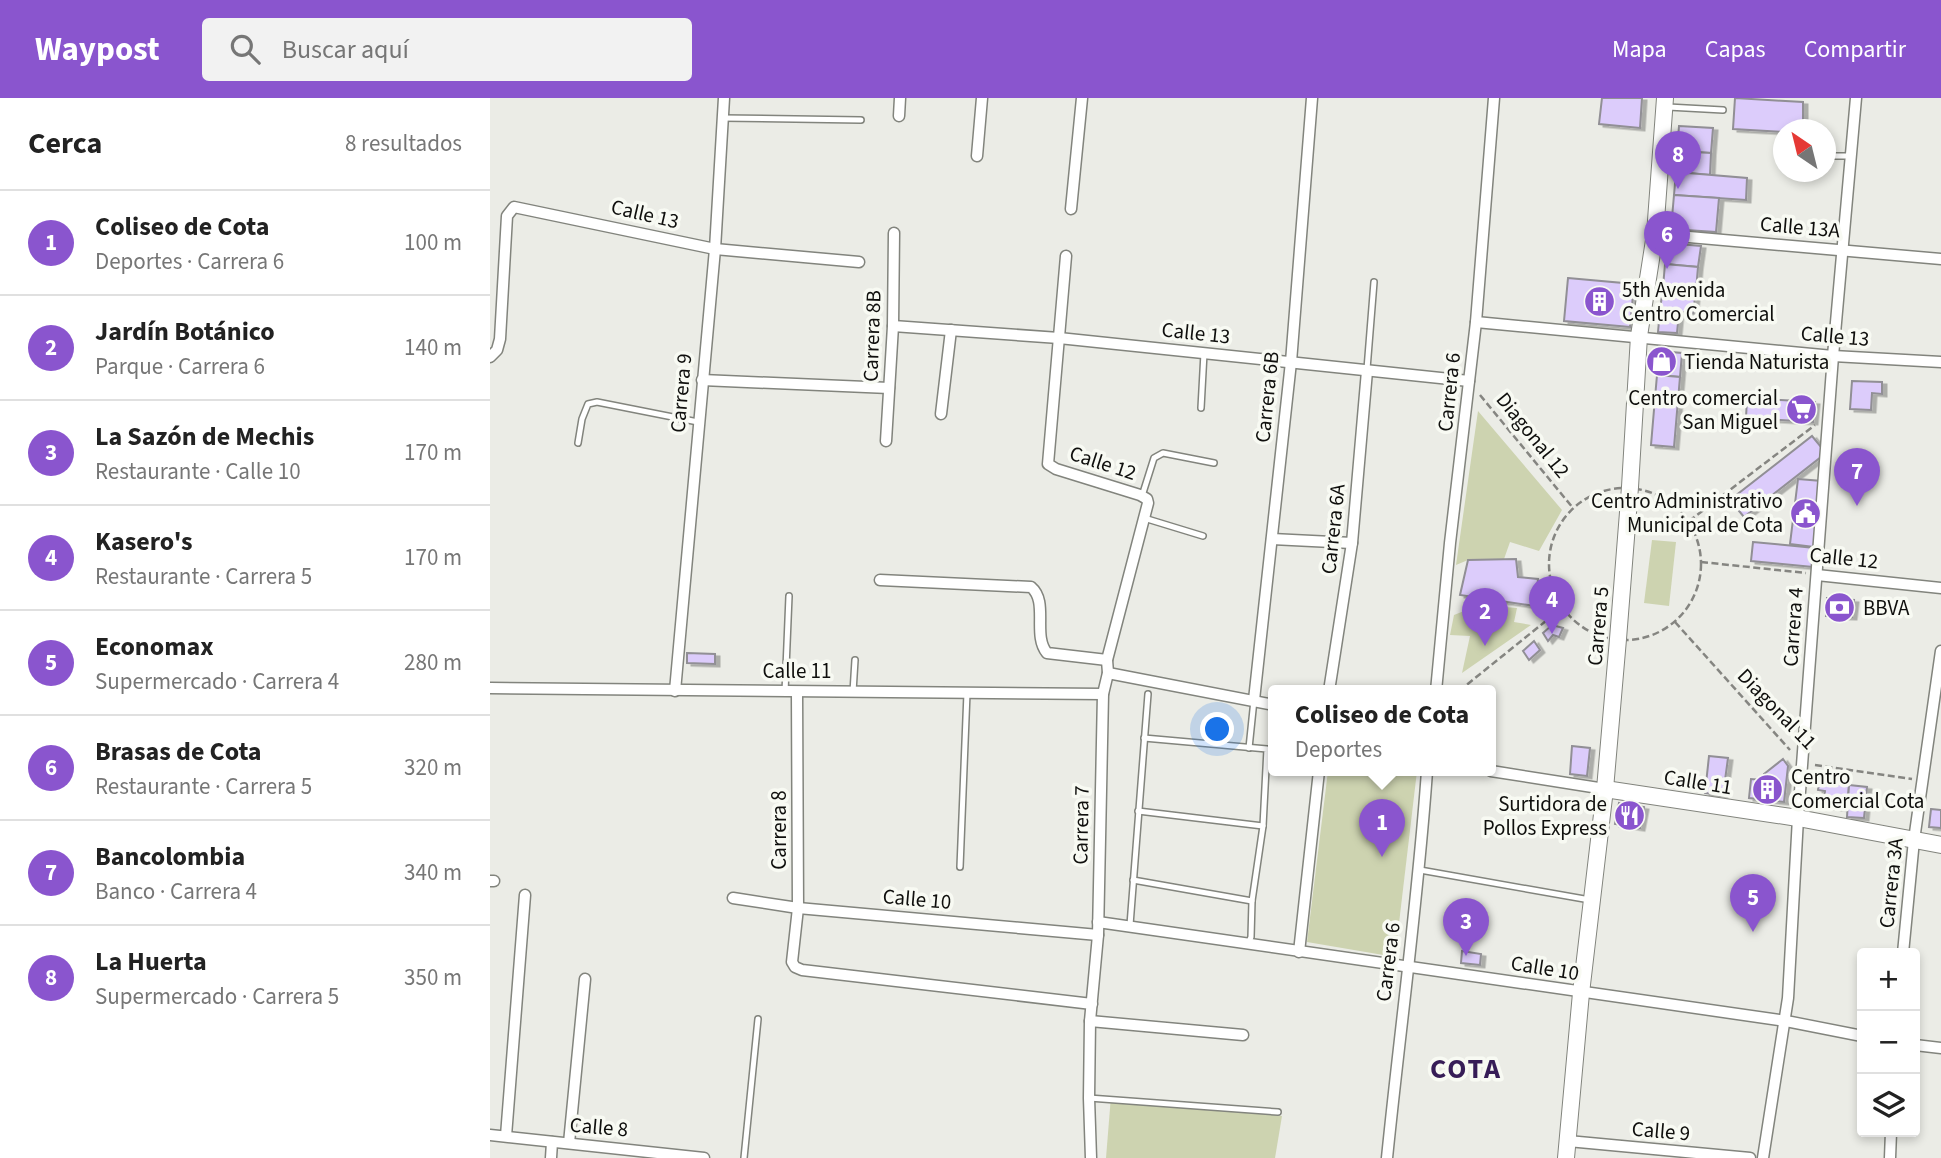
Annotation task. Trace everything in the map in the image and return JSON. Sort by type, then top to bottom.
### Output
[{"type":"main road","name":"Carrera 5","points":[[1567,1150],[1590,900],[1605,789],[1630,487],[1639,337],[1655,234],[1665,102]]},
{"type":"main road","name":"Calle 11","points":[[1605,789],[1798,818],[1941,845]]},
{"type":"street","name":"Carrera 9","points":[[675,691],[715,249],[724,98]]},
{"type":"street","points":[[899,116],[900,98]]},
{"type":"street","points":[[977,156],[982,98]]},
{"type":"street","points":[[1071,209],[1082,98]]},
{"type":"street","name":"Carrera 6B","points":[[1254,700],[1291,362],[1312,98]]},
{"type":"street","name":"Carrera 6","points":[[1437,685],[1476,321],[1494,98]]},
{"type":"street","name":"Carrera 4","points":[[1763,1158],[1786,1021],[1802,764],[1856,98]]},
{"type":"street","name":"Calle 13","points":[[490,357],[497,350],[500,339],[509,211],[514,207],[715,249],[859,262]]},
{"type":"street","name":"Carrera 8B","points":[[886,441],[893,326],[894,233]]},
{"type":"street","name":"Calle 13A","points":[[1655,234],[1941,259]]},
{"type":"street","points":[[1059,338],[1066,256]]},
{"type":"street","name":"Calle 13","points":[[1476,321],[1833,356],[1941,362]]},
{"type":"street","name":"Calle 13","points":[[893,326],[1059,338],[1469,382]]},
{"type":"street","points":[[941,414],[951,330]]},
{"type":"street","name":"Calle 12","points":[[1059,338],[1048,464],[1145,498]]},
{"type":"street","name":"Carrera 6A","points":[[1330,685],[1352,543],[1367,371]]},
{"type":"street","points":[[702,380],[889,388]]},
{"type":"street","name":"Carrera 7","points":[[1091,1158],[1090,1021],[1098,935],[1103,694],[1108,673],[1107,660],[1144,518],[1145,498]]},
{"type":"street","points":[[1272,539],[1352,543]]},
{"type":"street","name":"Calle 12","points":[[1817,575],[1941,588]]},
{"type":"street","points":[[880,580],[1031,587],[1038,595],[1041,643],[1047,653],[1107,660]]},
{"type":"street","name":"Carrera 3A","points":[[1903,948],[1914,839],[1941,651]]},
{"type":"street","points":[[1108,673],[1268,704]]},
{"type":"street","name":"Calle 11","points":[[490,688],[1103,694]]},
{"type":"street","name":"Carrera 8","points":[[797,692],[798,908],[792,962],[795,967],[802,970],[1092,1004]]},
{"type":"street","name":"Calle 11","points":[[1496,772],[1605,789]]},
{"type":"street","points":[[1299,952],[1318,776]]},
{"type":"street","name":"Carrera 6","points":[[1387,1158],[1406,966],[1420,870],[1427,776]]},
{"type":"street","points":[[506,1136],[525,895]]},
{"type":"street","name":"Calle 10","points":[[733,898],[798,908],[1098,935]]},
{"type":"street","name":"Calle 10","points":[[1098,922],[1786,1021],[1857,1035]]},
{"type":"street","points":[[569,1143],[585,979]]},
{"type":"street","points":[[1090,1021],[1243,1035]]},
{"type":"street","points":[[1920,1046],[1941,1048]]},
{"type":"street","name":"Calle 8","points":[[490,1135],[569,1143],[634,1154],[696,1158]]},
{"type":"street","points":[[1890,1158],[1891,1137]]},
{"type":"street","points":[[551,1158],[552,1142]]},
{"type":"street","name":"Calle 9","points":[[1567,1150],[1750,1158]]},
{"type":"lane","points":[[1665,102],[1723,110]]},
{"type":"lane","points":[[722,118],[861,120]]},
{"type":"lane","points":[[1836,156],[1851,156]]},
{"type":"lane","points":[[1367,371],[1374,282]]},
{"type":"lane","points":[[1201,408],[1204,353]]},
{"type":"lane","points":[[578,443],[584,410],[588,404],[597,402],[698,422]]},
{"type":"lane","points":[[1145,498],[1154,458],[1163,453],[1214,463]]},
{"type":"lane","points":[[1144,518],[1203,536]]},
{"type":"lane","points":[[785,692],[789,596]]},
{"type":"lane","points":[[853,692],[855,660]]},
{"type":"lane","points":[[960,867],[967,693]]},
{"type":"lane","points":[[1130,928],[1148,694]]},
{"type":"lane","points":[[1250,748],[1254,700]]},
{"type":"lane","points":[[1144,738],[1267,749],[1263,826],[1248,945]]},
{"type":"lane","points":[[1138,811],[1263,826]]},
{"type":"lane","points":[[1420,870],[1590,900]]},
{"type":"lane","points":[[1133,880],[1252,901]]},
{"type":"lane","points":[[744,1158],[758,1019]]},
{"type":"lane","points":[[1089,1098],[1278,1112]]},
{"type":"path","name":"Diagonal 12","points":[[1469,382],[1573,508]]},
{"type":"path","points":[[1688,521],[1812,426],[1828,422]]},
{"type":"path","name":"Calle 12","points":[[1701,562],[1817,575]]},
{"type":"path","points":[[1466,685],[1562,608]]},
{"type":"path","name":"Diagonal 11","points":[[1675,621],[1802,764],[1923,780]]},
{"type":"green space","points":[[1478,411],[1562,510],[1539,551],[1510,542],[1504,559],[1468,560],[1456,565]]},
{"type":"green space","points":[[1652,540],[1676,542],[1669,606],[1644,603]]},
{"type":"green space","points":[[1479,605],[1517,608],[1514,622],[1531,625],[1462,673],[1470,636],[1450,635],[1454,615]]},
{"type":"green space","points":[[1327,776],[1416,776],[1395,957],[1307,942]]},
{"type":"green space","points":[[1111,1096],[1282,1116],[1275,1158],[1106,1158]]},
{"type":"building","points":[[1602,98],[1642,98],[1640,128],[1599,124]]},
{"type":"building","points":[[1735,98],[1803,102],[1803,119],[1773,119],[1773,131],[1733,129]]},
{"type":"building","points":[[1679,126],[1713,128],[1711,153],[1677,151]]},
{"type":"building","points":[[1677,151],[1711,153],[1710,175],[1676,172]]},
{"type":"building","points":[[1676,172],[1747,178],[1746,200],[1674,195]]},
{"type":"building","points":[[1674,195],[1719,198],[1716,232],[1671,229]]},
{"type":"building","points":[[1667,243],[1701,246],[1698,267],[1665,264]]},
{"type":"building","points":[[1665,264],[1698,267],[1696,290],[1663,287]]},
{"type":"building","name":"5th Avenida Centro Comercial","points":[[1568,278],[1634,284],[1630,327],[1564,321]]},
{"type":"building","points":[[1663,287],[1696,290],[1693,313],[1660,310]]},
{"type":"building","points":[[1660,310],[1679,312],[1677,333],[1658,332]]},
{"type":"building","points":[[1659,351],[1682,353],[1680,377],[1657,375]]},
{"type":"building","points":[[1657,375],[1680,377],[1678,400],[1655,398]]},
{"type":"building","points":[[1852,381],[1882,382],[1882,394],[1872,393],[1871,410],[1850,409]]},
{"type":"building","points":[[1655,398],[1678,400],[1674,447],[1651,445]]},
{"type":"building","points":[[1747,398],[1815,402],[1813,422],[1746,418]]},
{"type":"building","points":[[1812,436],[1826,453],[1744,517],[1730,500]]},
{"type":"building","name":"Centro Administrativo Municipal de Cota","points":[[1798,479],[1822,481],[1814,547],[1790,544]]},
{"type":"building","points":[[1753,542],[1815,548],[1813,567],[1751,561]]},
{"type":"building","points":[[1516,559],[1518,577],[1538,579],[1535,606],[1460,595],[1468,560]]},
{"type":"building","name":"BBVA","points":[[1827,598],[1854,600],[1852,617],[1826,616]]},
{"type":"building","points":[[1552,625],[1563,628],[1559,637],[1553,635],[1548,641],[1543,633]]},
{"type":"building","points":[[1534,641],[1540,650],[1529,660],[1523,651]]},
{"type":"building","points":[[687,653],[715,654],[715,664],[687,663]]},
{"type":"building","points":[[1572,746],[1590,748],[1587,776],[1570,774]]},
{"type":"building","points":[[1709,756],[1728,758],[1723,795],[1705,793]]},
{"type":"building","name":"Centro Comercial Cota","points":[[1783,759],[1788,766],[1784,802],[1749,798],[1751,779],[1763,780],[1764,774]]},
{"type":"building","points":[[1819,783],[1849,785],[1847,809],[1830,807],[1831,800],[1824,800],[1825,791],[1818,790]]},
{"type":"building","points":[[1849,785],[1867,787],[1864,818],[1847,817]]},
{"type":"building","name":"Surtidora de Pollos Express","points":[[1619,803],[1644,807],[1640,828],[1615,824]]},
{"type":"building","points":[[1931,809],[1941,810],[1941,828],[1929,827]]},
{"type":"building","points":[[1462,951],[1481,954],[1480,965],[1461,963]]},
{"type":"place","name":"La Huerta","points":[[1678,189]]},
{"type":"place","name":"Brasas de Cota","points":[[1667,269]]},
{"type":"place","name":"5th Avenida Centro Comercial","points":[[1599,302]]},
{"type":"place","name":"Tienda Naturista","points":[[1661,362]]},
{"type":"place","name":"Centro comercial San Miguel","points":[[1801,410]]},
{"type":"place","name":"Bancolombia","points":[[1857,506]]},
{"type":"place","name":"Centro Administrativo Municipal de Cota","points":[[1806,513]]},
{"type":"place","name":"BBVA","points":[[1840,608]]},
{"type":"place","name":"Kasero's","points":[[1552,634]]},
{"type":"place","name":"Jardín Botánico","points":[[1485,646]]},
{"type":"place","name":"Centro Comercial Cota","points":[[1768,789]]},
{"type":"place","name":"Surtidora de Pollos Express","points":[[1630,816]]},
{"type":"place","name":"Coliseo de Cota","points":[[1382,857]]},
{"type":"place","name":"Economax","points":[[1753,932]]},
{"type":"place","name":"La Sazón de Mechis","points":[[1466,956]]},
{"type":"district","name":"COTA","points":[[1466,1069]]}]
